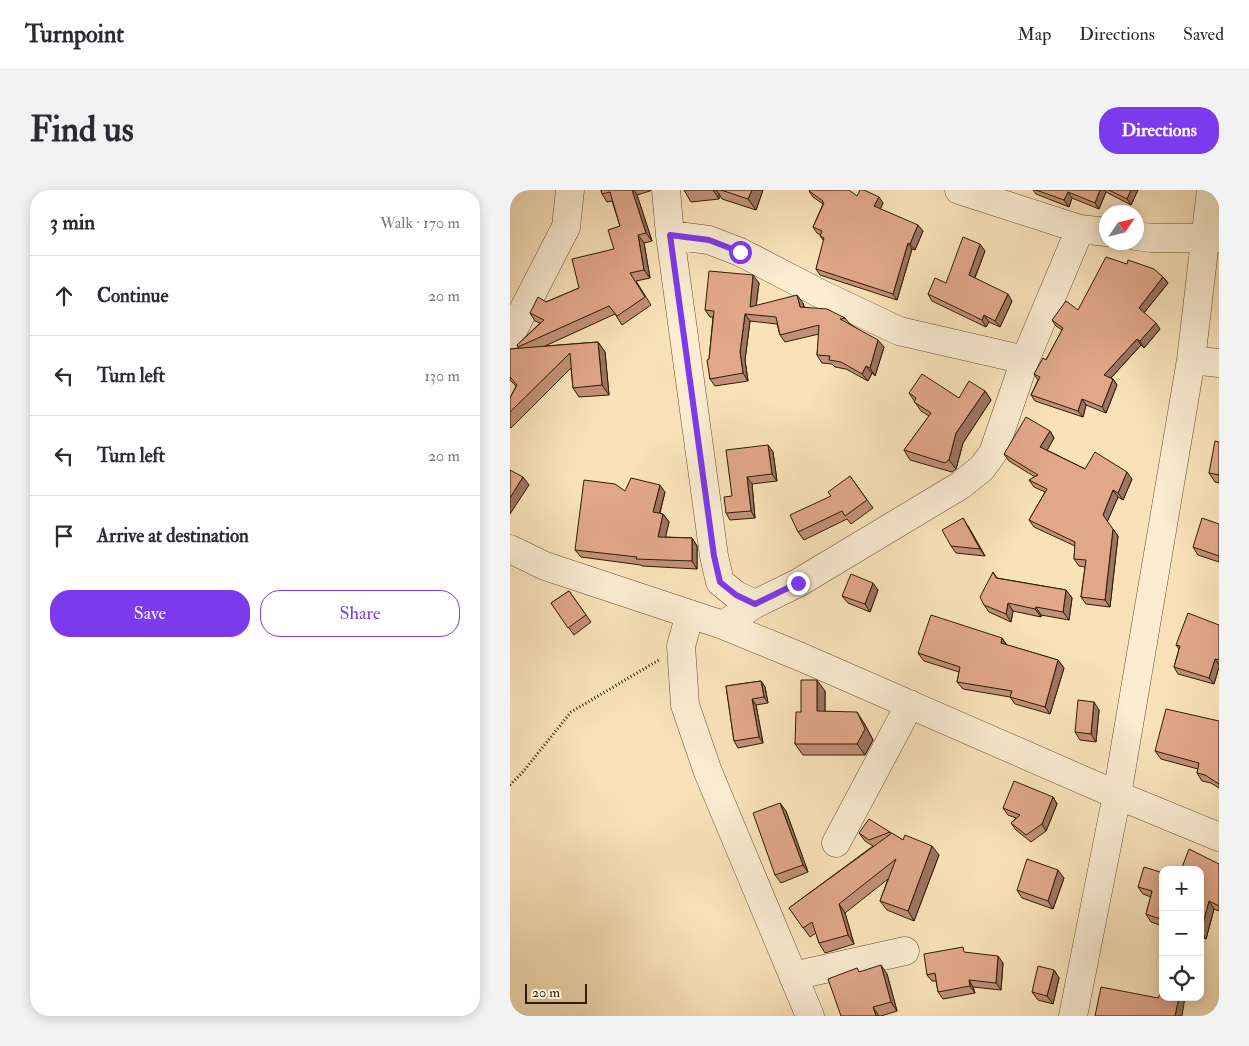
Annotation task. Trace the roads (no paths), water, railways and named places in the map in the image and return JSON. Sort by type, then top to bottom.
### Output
[{"type":"street","points":[[510,336],[566,227],[570,190]]},
{"type":"street","points":[[666,190],[670,235],[714,556],[720,582],[736,595],[755,604]]},
{"type":"street","points":[[959,190],[1080,229],[1099,231]]},
{"type":"street","points":[[1072,1016],[1117,794],[1212,238],[1211,190]]},
{"type":"street","points":[[723,625],[755,604],[815,572],[961,485],[982,468],[993,453],[1025,360],[1080,229]]},
{"type":"street","points":[[670,235],[709,240],[740,252],[818,293],[899,330],[1025,360]]},
{"type":"street","points":[[1144,237],[1212,238]]},
{"type":"street","points":[[1191,360],[1219,362]]},
{"type":"street","points":[[510,549],[545,566],[723,625],[801,656],[1219,837]]},
{"type":"street","points":[[690,614],[681,646],[685,705],[708,772],[810,1016]]},
{"type":"street","points":[[836,843],[910,704]]},
{"type":"street","points":[[793,976],[905,951]]}]
